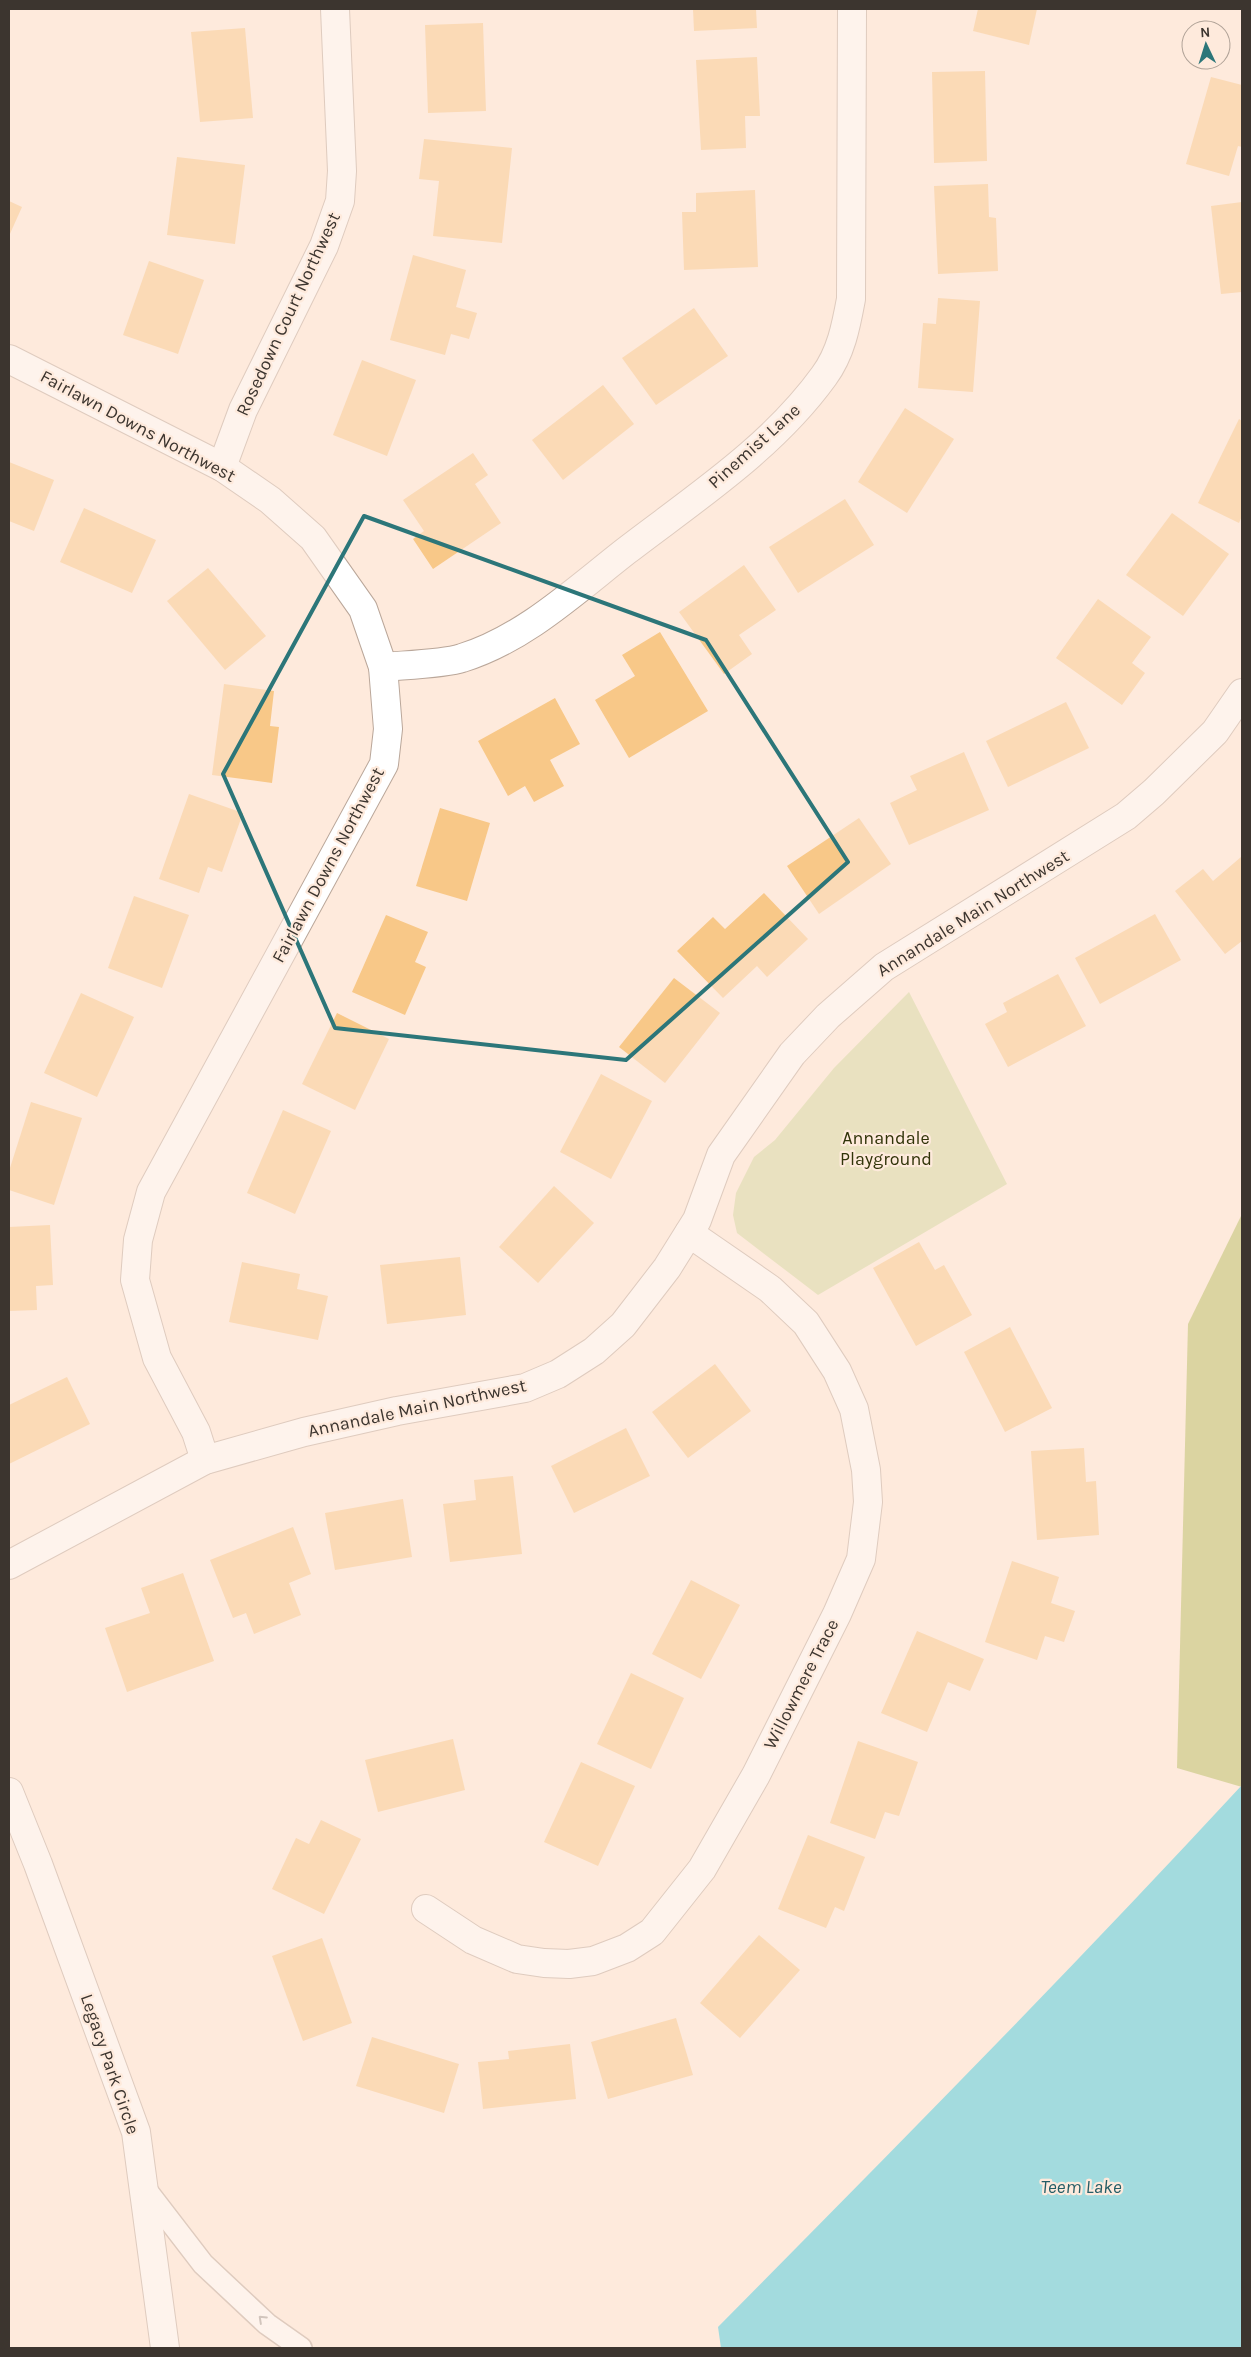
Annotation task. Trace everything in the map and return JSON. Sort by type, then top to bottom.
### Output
[{"type":"street","name":"Rosedown Court Northwest","points":[[222,467],[244,410],[324,246],[340,201],[342,171],[335,9]]},
{"type":"street","name":"Pinemist Lane","points":[[383,667],[462,659],[503,640],[539,619],[730,472],[789,419],[825,375],[845,335],[851,299],[852,9]]},
{"type":"street","name":"Fairlawn Downs Northwest","points":[[9,359],[222,467],[270,500],[313,538],[363,609],[383,667],[388,729],[384,764],[151,1192],[138,1240],[135,1280],[157,1358],[196,1432],[205,1460]]},
{"type":"street","name":"Annandale Main Northwest","points":[[9,1565],[205,1460],[304,1432],[378,1415],[524,1388],[558,1374],[594,1351],[624,1325],[667,1268],[697,1220],[721,1155],[792,1054],[828,1016],[884,967],[1126,816],[1154,792],[1214,732],[1242,693]]},
{"type":"street","name":"Willowmere Trace","points":[[426,1909],[473,1940],[517,1959],[544,1964],[569,1964],[593,1961],[627,1948],[652,1932],[702,1869],[756,1775],[837,1614],[861,1559],[868,1502],[866,1470],[854,1409],[837,1371],[806,1323],[770,1290],[689,1233]]},
{"type":"street","name":"Legacy Park Circle","points":[[9,1792],[38,1864],[136,2132],[165,2348]]},
{"type":"lane","points":[[143,2185],[203,2264],[267,2324],[301,2348]]},
{"type":"highlighted area","points":[[364,516],[706,640],[848,862],[626,1060],[335,1028],[223,774]]},
{"type":"green space","name":"Annandale Playground","points":[[909,992],[1007,1184],[818,1295],[737,1233],[733,1215],[736,1193],[754,1157],[775,1140],[834,1068]]},
{"type":"green space","points":[[1242,1214],[1242,1787],[1177,1768],[1188,1324]]},
{"type":"water","name":"Teem Lake","points":[[1242,1785],[1242,2348],[721,2348],[718,2327],[1048,1990]]},
{"type":"building","points":[[693,9],[756,9],[757,28],[694,31]]},
{"type":"building","points":[[978,9],[1037,9],[1029,45],[973,31]]},
{"type":"building","points":[[483,23],[486,111],[428,113],[425,25]]},
{"type":"building","points":[[245,28],[253,118],[200,122],[191,32]]},
{"type":"building","points":[[757,57],[760,116],[745,116],[746,148],[701,150],[696,60]]},
{"type":"building","points":[[985,71],[987,161],[934,163],[932,72]]},
{"type":"building","points":[[1211,77],[1242,85],[1242,147],[1238,146],[1229,176],[1186,164]]},
{"type":"building","points":[[424,139],[512,148],[502,243],[433,236],[439,181],[419,179]]},
{"type":"building","points":[[177,157],[245,165],[235,244],[167,235]]},
{"type":"building","points":[[988,184],[989,217],[996,218],[998,271],[938,274],[934,186]]},
{"type":"building","points":[[755,190],[758,267],[684,270],[682,212],[696,212],[696,193]]},
{"type":"building","points":[[9,201],[22,207],[9,236]]},
{"type":"building","points":[[1242,202],[1242,292],[1221,294],[1211,206]]},
{"type":"building","points":[[413,255],[466,270],[456,307],[477,313],[469,339],[451,334],[445,355],[390,340]]},
{"type":"building","points":[[149,261],[204,280],[178,354],[123,335]]},
{"type":"building","points":[[938,298],[980,301],[973,392],[918,388],[923,323],[936,324]]},
{"type":"building","points":[[694,308],[728,356],[656,405],[622,358]]},
{"type":"building","points":[[362,360],[416,380],[387,456],[333,435]]},
{"type":"building","points":[[603,385],[634,424],[563,480],[532,440]]},
{"type":"building","points":[[905,408],[954,439],[907,513],[858,482]]},
{"type":"building","points":[[1239,419],[1242,421],[1242,516],[1239,523],[1198,503]]},
{"type":"building","points":[[473,453],[488,475],[475,484],[501,523],[433,569],[413,539],[424,531],[403,500]]},
{"type":"building","points":[[9,462],[54,480],[34,531],[9,521]]},
{"type":"building","points":[[845,499],[874,545],[798,593],[769,547]]},
{"type":"building","points":[[84,508],[156,540],[132,593],[60,562]]},
{"type":"building","points":[[1172,513],[1229,554],[1183,616],[1126,575]]},
{"type":"building","points":[[744,565],[776,610],[739,635],[752,654],[724,674],[679,612]]},
{"type":"building","points":[[208,568],[266,636],[225,670],[167,601]]},
{"type":"building","points":[[1098,599],[1151,637],[1132,663],[1145,673],[1122,705],[1056,658]]},
{"type":"building","points":[[660,632],[708,711],[629,758],[595,700],[635,676],[622,655]]},
{"type":"building","points":[[224,684],[274,691],[270,726],[279,727],[272,783],[212,775]]},
{"type":"building","points":[[555,698],[580,744],[550,760],[564,786],[534,802],[525,786],[508,796],[478,741]]},
{"type":"building","points":[[1066,702],[1089,748],[1008,787],[986,741]]},
{"type":"building","points":[[964,752],[989,810],[909,845],[890,803],[917,790],[910,776]]},
{"type":"building","points":[[189,794],[243,813],[222,872],[208,867],[199,893],[159,879]]},
{"type":"building","points":[[440,808],[490,823],[467,901],[416,886]]},
{"type":"building","points":[[859,818],[891,864],[819,914],[787,866]]},
{"type":"building","points":[[1241,857],[1242,941],[1225,954],[1175,891],[1203,869],[1213,881]]},
{"type":"building","points":[[764,893],[808,939],[767,977],[757,966],[723,998],[677,951],[713,917],[725,929]]},
{"type":"building","points":[[134,896],[189,915],[162,988],[108,968]]},
{"type":"building","points":[[1155,914],[1181,960],[1100,1004],[1075,958]]},
{"type":"building","points":[[386,915],[428,932],[415,962],[426,967],[405,1015],[352,992]]},
{"type":"building","points":[[1058,974],[1086,1026],[1008,1067],[985,1024],[1007,1012],[1003,1003]]},
{"type":"building","points":[[674,978],[720,1013],[665,1083],[619,1047]]},
{"type":"building","points":[[81,993],[134,1017],[97,1097],[44,1073]]},
{"type":"building","points":[[337,1013],[389,1039],[355,1110],[302,1084]]},
{"type":"building","points":[[601,1074],[652,1101],[611,1179],[560,1152]]},
{"type":"building","points":[[31,1102],[82,1118],[54,1205],[9,1190],[9,1171]]},
{"type":"building","points":[[283,1110],[331,1131],[295,1214],[247,1193]]},
{"type":"building","points":[[554,1186],[594,1223],[538,1283],[499,1247]]},
{"type":"building","points":[[50,1225],[53,1285],[36,1286],[37,1310],[9,1311],[9,1227]]},
{"type":"building","points":[[919,1242],[935,1270],[944,1265],[972,1315],[916,1346],[873,1268]]},
{"type":"building","points":[[460,1257],[466,1315],[387,1324],[380,1265]]},
{"type":"building","points":[[242,1262],[300,1274],[297,1289],[328,1296],[318,1340],[229,1322]]},
{"type":"building","points":[[1010,1327],[1052,1408],[1005,1432],[964,1352]]},
{"type":"building","points":[[715,1364],[751,1411],[688,1458],[652,1412]]},
{"type":"building","points":[[67,1377],[90,1424],[9,1464],[9,1405]]},
{"type":"building","points":[[626,1428],[650,1476],[574,1513],[551,1466]]},
{"type":"building","points":[[1084,1448],[1086,1482],[1096,1481],[1099,1535],[1037,1540],[1031,1451]]},
{"type":"building","points":[[513,1476],[522,1554],[450,1562],[443,1504],[476,1500],[474,1480]]},
{"type":"building","points":[[403,1499],[412,1557],[335,1570],[325,1513]]},
{"type":"building","points":[[293,1527],[311,1574],[289,1583],[301,1615],[254,1634],[246,1613],[233,1618],[210,1560]]},
{"type":"building","points":[[1012,1561],[1059,1577],[1051,1603],[1075,1611],[1064,1642],[1045,1636],[1037,1660],[985,1642]]},
{"type":"building","points":[[183,1573],[214,1661],[127,1692],[105,1628],[150,1613],[141,1588]]},
{"type":"building","points":[[691,1580],[740,1605],[701,1679],[652,1654]]},
{"type":"building","points":[[917,1631],[984,1659],[970,1691],[948,1682],[927,1732],[881,1713]]},
{"type":"building","points":[[631,1673],[684,1698],[651,1769],[597,1744]]},
{"type":"building","points":[[453,1739],[465,1790],[378,1812],[365,1760]]},
{"type":"building","points":[[858,1741],[918,1762],[899,1816],[885,1812],[875,1839],[830,1823]]},
{"type":"building","points":[[581,1762],[635,1786],[598,1866],[544,1842]]},
{"type":"building","points":[[321,1820],[361,1839],[324,1914],[272,1889],[296,1838],[309,1844]]},
{"type":"building","points":[[808,1835],[865,1857],[844,1911],[835,1907],[826,1928],[778,1909]]},
{"type":"building","points":[[759,1935],[800,1970],[740,2038],[700,2003]]},
{"type":"building","points":[[322,1938],[352,2023],[303,2041],[272,1956]]},
{"type":"building","points":[[676,2018],[693,2075],[608,2099],[591,2042]]},
{"type":"building","points":[[372,2037],[459,2064],[444,2113],[356,2086]]},
{"type":"building","points":[[570,2044],[576,2099],[483,2109],[478,2062],[509,2059],[508,2051]]}]
